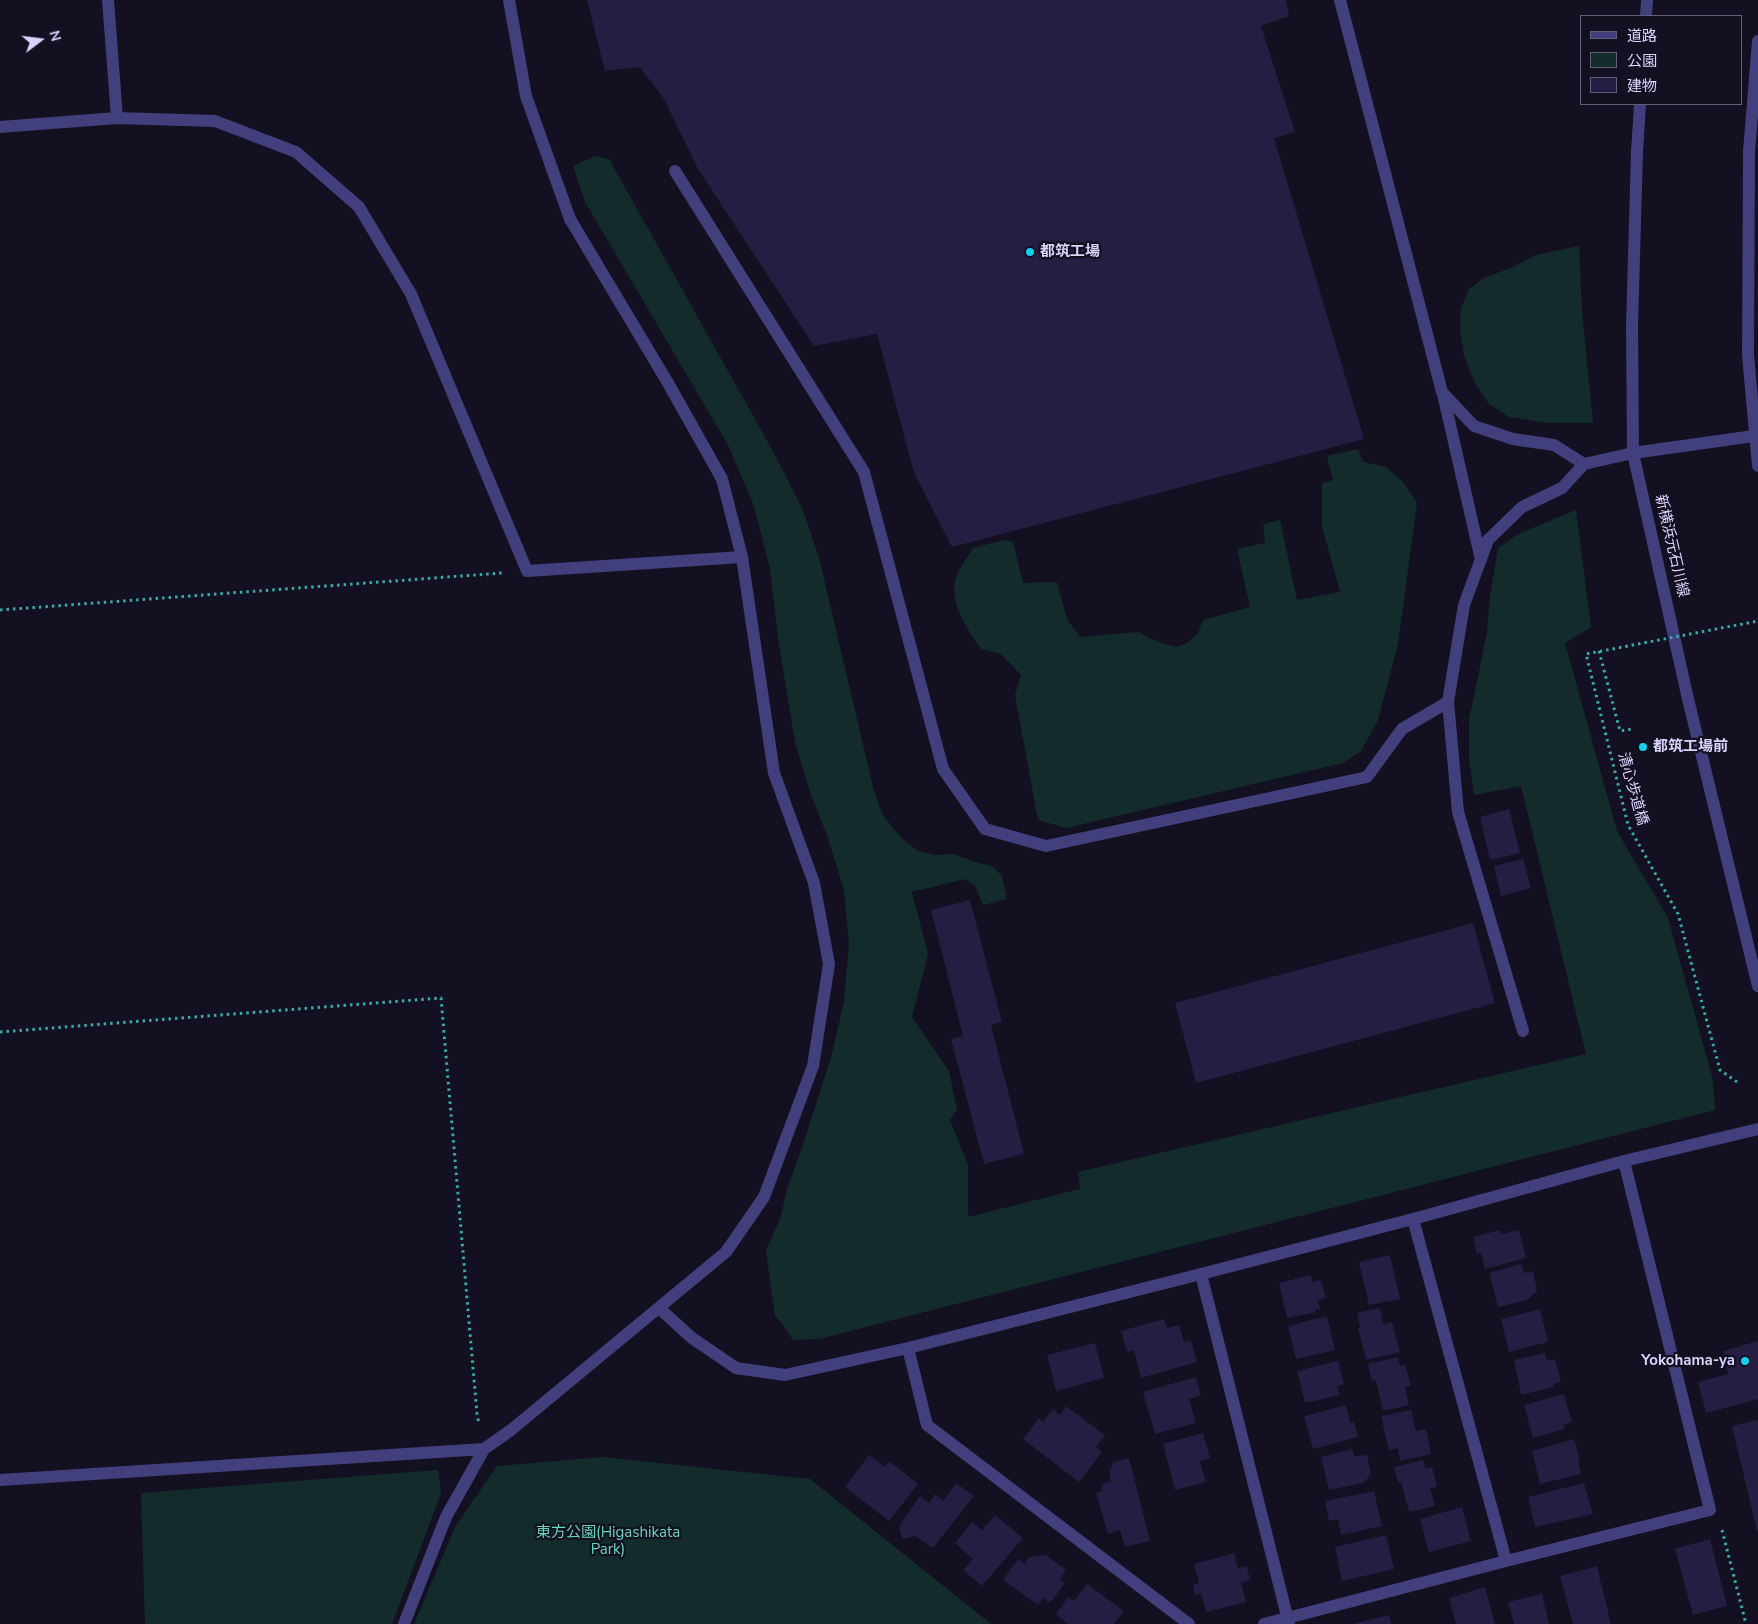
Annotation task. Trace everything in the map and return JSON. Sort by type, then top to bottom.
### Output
[{"type":"street","points":[[108,0],[116,118]]},
{"type":"street","points":[[404,1624],[446,1517],[484,1449],[511,1430],[726,1252],[764,1197],[813,1066],[829,964],[814,883],[774,773],[742,557],[722,479],[668,383],[570,219],[526,96],[509,0]]},
{"type":"street","points":[[1340,0],[1442,392],[1481,560]]},
{"type":"street","points":[[1646,15],[1647,0]]},
{"type":"street","points":[[1758,41],[1749,152],[1748,355],[1758,466]]},
{"type":"street","name":"新横浜元石川線","points":[[1640,105],[1636,161],[1632,326],[1633,453],[1688,699],[1758,986]]},
{"type":"street","points":[[0,128],[116,118],[215,121],[296,152],[359,208],[411,294],[527,571],[742,557]]},
{"type":"street","points":[[675,171],[864,472],[943,769],[985,829],[1046,846],[1367,777],[1402,729],[1448,702]]},
{"type":"street","points":[[1442,392],[1474,426],[1513,439],[1554,445],[1584,464]]},
{"type":"street","points":[[1523,1031],[1458,812],[1448,702],[1464,605],[1488,540],[1522,507],[1562,488],[1584,464],[1633,453],[1754,436]]},
{"type":"street","points":[[659,1308],[692,1338],[736,1368],[785,1376],[908,1348],[1200,1274],[1413,1219],[1624,1161],[1758,1129]]},
{"type":"street","points":[[1264,1624],[1288,1621],[1506,1561],[1710,1510],[1624,1161]]},
{"type":"street","points":[[1413,1219],[1506,1561]]},
{"type":"street","points":[[1200,1274],[1288,1621]]},
{"type":"street","points":[[908,1348],[927,1425],[1189,1624]]},
{"type":"street","points":[[0,1480],[484,1449]]},
{"type":"path","points":[[0,610],[527,571]]},
{"type":"path","points":[[1632,729],[1620,731],[1600,651],[1758,621]]},
{"type":"path","name":"清心歩道橋","points":[[1600,651],[1586,654],[1628,825],[1678,914],[1720,1070],[1737,1082]]},
{"type":"path","points":[[0,1032],[441,998],[477,1414],[484,1449]]},
{"type":"path","points":[[1710,1510],[1722,1530],[1746,1624]]},
{"type":"green space","points":[[595,156],[609,159],[774,453],[803,510],[819,558],[874,791],[882,814],[901,838],[918,851],[934,855],[954,854],[992,866],[1002,876],[1007,899],[983,905],[975,886],[965,879],[912,892],[928,954],[912,1017],[949,1071],[957,1110],[950,1120],[968,1165],[968,1217],[1080,1189],[1078,1172],[1586,1054],[1521,786],[1474,795],[1469,759],[1469,720],[1487,632],[1490,596],[1498,548],[1518,534],[1576,510],[1591,627],[1565,643],[1617,831],[1668,918],[1713,1080],[1715,1110],[819,1339],[793,1340],[775,1316],[766,1251],[781,1216],[787,1189],[832,1054],[844,1001],[849,944],[844,890],[795,742],[778,638],[770,569],[754,506],[728,445],[585,202],[573,166]]},
{"type":"green space","points":[[1579,246],[1582,311],[1593,423],[1549,423],[1509,417],[1489,404],[1475,383],[1464,356],[1460,330],[1461,308],[1469,289],[1484,278],[1513,267],[1536,255]]},
{"type":"green space","points":[[1358,449],[1363,462],[1386,467],[1403,482],[1417,503],[1398,644],[1378,720],[1361,751],[1343,763],[1066,828],[1038,820],[1015,695],[1021,675],[1001,654],[981,649],[962,618],[956,601],[954,592],[956,578],[973,548],[1005,540],[1013,542],[1023,583],[1057,582],[1067,619],[1080,637],[1138,632],[1161,643],[1177,647],[1187,643],[1198,633],[1203,620],[1250,607],[1237,549],[1265,543],[1263,524],[1280,520],[1297,600],[1340,592],[1322,526],[1322,483],[1333,480],[1327,456]]},
{"type":"green space","name":"東方公園(Higashikata Park)","points":[[603,1457],[810,1479],[991,1624],[414,1624],[455,1527],[497,1466]]},
{"type":"green space","points":[[438,1470],[441,1493],[392,1624],[145,1624],[141,1493]]},
{"type":"building","name":"都筑工場","points":[[587,0],[1286,0],[1289,16],[1261,26],[1295,132],[1274,138],[1364,439],[952,547],[914,473],[877,334],[814,346],[698,169],[664,99],[640,67],[605,71]]},
{"type":"building","points":[[1509,809],[1520,853],[1490,860],[1480,817]]},
{"type":"building","points":[[1523,859],[1531,888],[1501,896],[1494,866]]},
{"type":"building","points":[[970,900],[1002,1022],[991,1025],[1024,1154],[984,1164],[951,1039],[963,1036],[931,910]]},
{"type":"building","points":[[1473,923],[1495,1003],[1196,1083],[1175,1003]]},
{"type":"building","points":[[1500,1230],[1501,1234],[1519,1230],[1526,1258],[1485,1269],[1481,1253],[1477,1254],[1473,1237]]},
{"type":"building","points":[[1390,1255],[1400,1299],[1369,1305],[1359,1262]]},
{"type":"building","points":[[1521,1264],[1524,1273],[1533,1271],[1537,1291],[1527,1300],[1498,1307],[1489,1273]]},
{"type":"building","points":[[1311,1275],[1312,1282],[1321,1280],[1326,1298],[1318,1300],[1320,1309],[1315,1309],[1316,1312],[1287,1318],[1279,1283]]},
{"type":"building","points":[[1380,1308],[1383,1324],[1392,1322],[1400,1352],[1366,1360],[1358,1328],[1360,1328],[1357,1313]]},
{"type":"building","points":[[1540,1309],[1548,1342],[1509,1352],[1501,1319]]},
{"type":"building","points":[[1327,1316],[1335,1350],[1296,1359],[1288,1326]]},
{"type":"building","points":[[1164,1319],[1167,1328],[1179,1325],[1184,1342],[1191,1340],[1197,1362],[1141,1378],[1134,1350],[1127,1352],[1121,1331]]},
{"type":"building","points":[[1758,1341],[1758,1399],[1706,1413],[1698,1382],[1728,1374],[1723,1351]]},
{"type":"building","points":[[1095,1343],[1104,1378],[1056,1391],[1047,1355]]},
{"type":"building","points":[[1545,1353],[1547,1361],[1555,1359],[1561,1382],[1553,1384],[1554,1387],[1521,1395],[1514,1360]]},
{"type":"building","points":[[1398,1357],[1400,1366],[1405,1364],[1411,1386],[1405,1387],[1409,1405],[1383,1411],[1376,1380],[1372,1381],[1368,1364]]},
{"type":"building","points":[[1338,1361],[1344,1384],[1337,1386],[1340,1395],[1305,1403],[1297,1371]]},
{"type":"building","points":[[1196,1377],[1201,1396],[1189,1399],[1196,1423],[1155,1434],[1143,1392]]},
{"type":"building","points":[[1564,1394],[1572,1422],[1564,1424],[1565,1429],[1533,1438],[1524,1405]]},
{"type":"building","points":[[1346,1405],[1350,1423],[1354,1422],[1358,1437],[1313,1449],[1304,1416]]},
{"type":"building","points":[[1066,1406],[1105,1435],[1096,1447],[1102,1452],[1079,1482],[1023,1439],[1039,1418],[1043,1422],[1053,1409],[1060,1415]]},
{"type":"building","points":[[1411,1410],[1416,1431],[1426,1429],[1431,1454],[1400,1461],[1398,1448],[1389,1451],[1381,1416]]},
{"type":"building","points":[[1758,1420],[1758,1531],[1757,1531],[1732,1426]]},
{"type":"building","points":[[1203,1433],[1210,1458],[1200,1461],[1206,1482],[1175,1490],[1163,1444]]},
{"type":"building","points":[[1574,1439],[1580,1461],[1578,1461],[1581,1474],[1540,1484],[1532,1451]]},
{"type":"building","points":[[1352,1449],[1355,1457],[1367,1454],[1371,1475],[1363,1483],[1329,1490],[1321,1457]]},
{"type":"building","points":[[869,1455],[885,1467],[889,1461],[918,1484],[889,1521],[845,1487]]},
{"type":"building","points":[[1129,1458],[1150,1541],[1125,1547],[1120,1530],[1108,1534],[1096,1493],[1103,1490],[1101,1484],[1111,1482],[1109,1471],[1114,1462]]},
{"type":"building","points":[[1423,1460],[1426,1469],[1432,1467],[1437,1487],[1430,1488],[1435,1506],[1409,1512],[1401,1482],[1398,1483],[1394,1467]]},
{"type":"building","points":[[956,1483],[974,1496],[933,1548],[915,1536],[902,1539],[899,1526],[920,1496],[929,1503],[935,1494],[943,1501]]},
{"type":"building","points":[[1584,1483],[1593,1514],[1535,1527],[1528,1497]]},
{"type":"building","points":[[1374,1491],[1382,1526],[1341,1535],[1338,1519],[1329,1521],[1325,1501]]},
{"type":"building","points":[[1462,1507],[1471,1541],[1429,1552],[1420,1519]]},
{"type":"building","points":[[995,1515],[1023,1538],[982,1586],[963,1570],[973,1559],[955,1543],[972,1522],[982,1530]]},
{"type":"building","points":[[1386,1535],[1394,1569],[1342,1581],[1335,1547]]},
{"type":"building","points":[[1710,1539],[1727,1606],[1693,1615],[1675,1549]]},
{"type":"building","points":[[1234,1553],[1238,1568],[1247,1566],[1250,1580],[1241,1583],[1246,1602],[1206,1612],[1201,1593],[1195,1595],[1193,1585],[1199,1583],[1194,1564]]},
{"type":"building","points":[[1046,1555],[1066,1570],[1060,1579],[1065,1583],[1050,1603],[1043,1598],[1038,1605],[1003,1580],[1018,1559],[1025,1564],[1029,1557]]},
{"type":"building","points":[[1597,1566],[1611,1624],[1573,1624],[1560,1576]]},
{"type":"building","points":[[1087,1584],[1124,1611],[1114,1624],[1068,1624],[1056,1614],[1068,1597],[1074,1601]]},
{"type":"building","points":[[1485,1587],[1495,1624],[1456,1624],[1449,1598]]},
{"type":"building","points":[[1542,1594],[1549,1624],[1514,1624],[1508,1602]]},
{"type":"building","points":[[1389,1615],[1391,1624],[1356,1624],[1356,1623]]},
{"type":"place","name":"都筑工場","points":[[1030,252]]},
{"type":"place","name":"都筑工場前","points":[[1643,747]]},
{"type":"place","name":"Yokohama-ya","points":[[1745,1361]]}]
